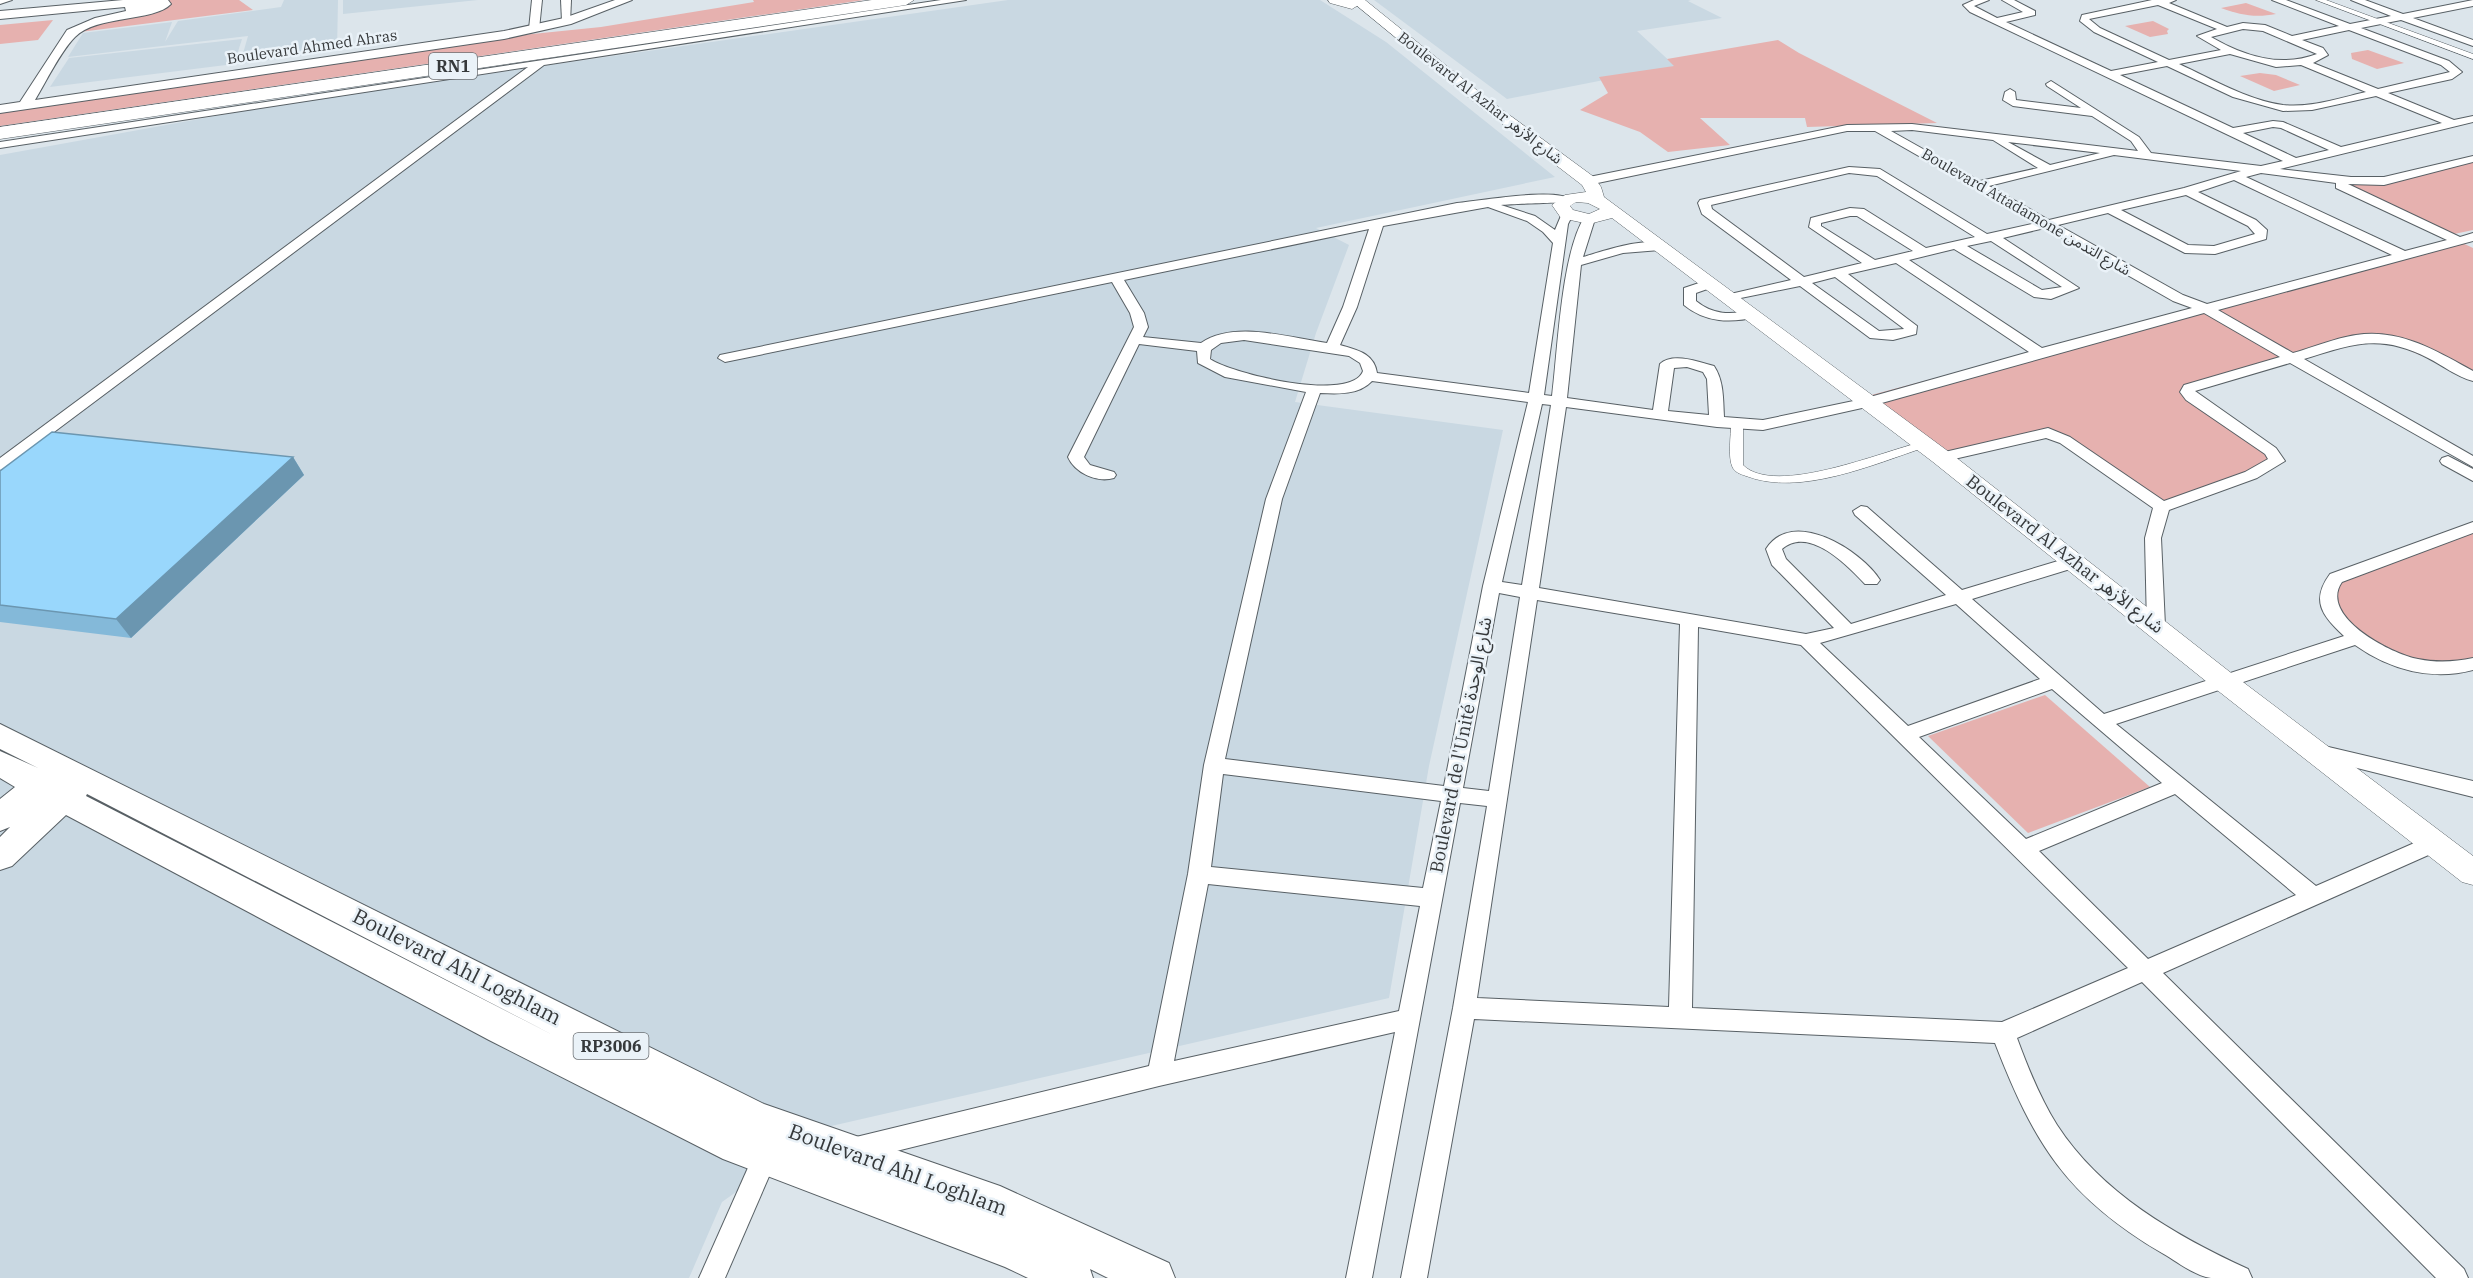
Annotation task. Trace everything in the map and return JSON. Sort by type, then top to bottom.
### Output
[{"type":"highway","name":"RN1","points":[[1,115],[864,0]]},
{"type":"highway","name":"RN1","points":[[0,133],[906,0]]},
{"type":"main road","name":"Boulevard Al Azhar شارع الأزهر","points":[[1354,2],[1588,181],[1603,204],[1932,451],[2226,683],[2473,873]]},
{"type":"main road","name":"Boulevard Al Azhar شارع الأزهر","points":[[1354,2],[1558,170],[1567,184],[1567,206],[1591,219],[1656,243]]},
{"type":"main road","points":[[1567,206],[1603,204],[1607,214],[1591,219]]},
{"type":"main road","name":"Boulevard Ahl Loghlam","points":[[0,735],[62,782]]},
{"type":"main road","name":"Boulevard Ahl Loghlam","points":[[0,763],[62,782],[210,857],[511,995],[754,1119],[772,1143],[849,1151],[1035,1220],[1154,1278]]},
{"type":"main road","points":[[0,818],[62,782]]},
{"type":"main road","points":[[0,857],[62,782]]},
{"type":"main road","name":"Boulevard Ahl Loghlam","points":[[210,857],[516,1035],[772,1143],[1016,1250],[1072,1278]]},
{"type":"main road","points":[[511,995],[516,1035]]},
{"type":"street","points":[[0,1],[7,0]]},
{"type":"street","points":[[54,34],[105,14],[159,0]]},
{"type":"street","points":[[534,29],[537,0]]},
{"type":"street","points":[[566,0],[567,21]]},
{"type":"street","name":"Boulevard Ahmed Ahras","points":[[1,115],[24,106],[534,29],[567,21],[626,0]]},
{"type":"street","points":[[0,145],[961,0]]},
{"type":"street","points":[[1984,0],[1968,5],[1973,10],[2295,162]]},
{"type":"street","points":[[1996,21],[2032,13],[2007,0]]},
{"type":"street","points":[[2171,0],[2105,12],[2083,19],[2090,27],[2237,95],[2283,108],[2312,107],[2448,77],[2457,72],[2445,63],[2277,0]]},
{"type":"street","points":[[2320,0],[2473,57]]},
{"type":"street","points":[[2356,0],[2473,43]]},
{"type":"street","points":[[2157,1],[2224,29]]},
{"type":"street","points":[[0,16],[93,2],[140,5]]},
{"type":"street","points":[[2290,39],[2473,3]]},
{"type":"street","points":[[0,16],[140,5]]},
{"type":"street","points":[[24,106],[71,33],[140,5]]},
{"type":"street","points":[[42,53],[70,11]]},
{"type":"street","points":[[2255,26],[2290,39],[2323,55],[2300,61],[2270,64],[2231,51],[2202,36],[2224,29],[2255,26]]},
{"type":"street","points":[[2111,74],[2231,51]]},
{"type":"street","points":[[2300,61],[2453,124]]},
{"type":"street","points":[[0,465],[542,62]]},
{"type":"street","points":[[2051,84],[2135,139],[2147,155]]},
{"type":"street","points":[[1,115],[16,90]]},
{"type":"street","points":[[2010,92],[2008,100],[2020,105],[2096,113]]},
{"type":"street","points":[[1731,298],[2047,224],[2473,119]]},
{"type":"street","points":[[2231,132],[2273,124],[2283,125],[2340,151]]},
{"type":"street","points":[[1588,181],[1847,128],[1874,125],[2147,155],[2331,180],[2384,181],[2473,159]]},
{"type":"street","name":"Boulevard Attadamone شارع التدمن","points":[[1874,125],[2198,311],[2473,462]]},
{"type":"street","points":[[1988,136],[2048,169]]},
{"type":"street","points":[[1978,185],[2119,152]]},
{"type":"street","points":[[1836,272],[1910,326],[1911,331],[1893,336],[1875,335],[1706,210],[1704,203],[1849,170],[1880,173],[2072,288],[2051,295],[2039,294],[1956,245]]},
{"type":"street","points":[[2235,176],[2403,255]]},
{"type":"street","points":[[2331,180],[2473,247]]},
{"type":"street","points":[[2109,209],[2185,249],[2215,250],[2262,236],[2261,230],[2252,223],[2187,190]]},
{"type":"street","points":[[1478,204],[1530,217],[1544,225],[1560,244]]},
{"type":"street","points":[[725,358],[1478,204],[1567,206]]},
{"type":"street","name":"Boulevard de l'Unité شارع الوحدة","points":[[1359,1278],[1492,586],[1536,398],[1562,224],[1567,206]]},
{"type":"street","points":[[1872,264],[1813,224],[1827,217],[1858,212],[1924,253]]},
{"type":"street","points":[[1414,1278],[1464,1008],[1498,800],[1560,401],[1575,263],[1583,232],[1591,219]]},
{"type":"street","points":[[1332,348],[1350,308],[1377,224]]},
{"type":"street","points":[[1204,348],[1203,360],[1208,366],[1227,375],[1316,388],[1352,387],[1369,376],[1660,415],[1763,425],[1866,403],[2040,352],[2473,237]]},
{"type":"street","points":[[1575,263],[1604,252],[1656,243]]},
{"type":"street","points":[[1897,258],[2040,352]]},
{"type":"street","points":[[1108,475],[1083,468],[1076,457],[1137,340],[1141,327],[1116,277]]},
{"type":"street","points":[[1710,283],[1689,291],[1687,296],[1694,307],[1723,317],[1752,314]]},
{"type":"street","points":[[1137,340],[1204,348],[1217,339],[1234,336],[1332,348],[1361,357],[1369,366],[1369,376]]},
{"type":"street","points":[[2156,626],[2153,538],[2156,520],[2162,507],[2251,475],[2277,461],[2271,451],[2193,399],[2187,392],[2190,388],[2355,339],[2384,337],[2411,344],[2473,377]]},
{"type":"street","name":"Boulevard Attadamone شارع التدمن","points":[[2287,361],[2473,476]]},
{"type":"street","points":[[1660,415],[1667,364],[1688,363],[1709,369],[1714,380],[1717,422]]},
{"type":"street","points":[[1159,1075],[1199,874],[1214,765],[1274,500],[1316,388]]},
{"type":"street","points":[[1737,424],[1737,465],[1742,470],[1785,480],[1806,479],[1932,451],[2048,433],[2064,440],[2162,507]]},
{"type":"street","points":[[1861,512],[2101,722],[2314,897]]},
{"type":"street","points":[[2473,527],[2376,561],[2336,578],[2330,584],[2326,600],[2356,638],[2387,656],[2437,669],[2473,664]]},
{"type":"street","points":[[1848,631],[1778,561],[1774,549],[1777,544],[1789,539],[1816,539],[1838,549],[1871,580]]},
{"type":"street","points":[[1492,586],[1806,640],[1848,631],[2074,562]]},
{"type":"street","points":[[1680,1017],[1689,619]]},
{"type":"street","points":[[2101,722],[2226,683],[2356,638]]},
{"type":"street","points":[[1806,640],[2023,849],[2455,1278]]},
{"type":"street","points":[[1905,735],[2055,681]]},
{"type":"street","points":[[2315,751],[2473,789]]},
{"type":"street","points":[[1214,765],[1498,800]]},
{"type":"street","points":[[2023,849],[2178,785]]},
{"type":"street","points":[[1464,1008],[2003,1033],[2435,843]]},
{"type":"street","points":[[1199,874],[1431,898]]},
{"type":"street","points":[[849,1151],[1159,1075],[1408,1019]]},
{"type":"street","points":[[2003,1033],[2020,1077],[2049,1135],[2077,1168],[2111,1203],[2160,1239],[2239,1278]]},
{"type":"street","points":[[712,1278],[772,1143]]},
{"type":"shaded area","points":[[150,0],[239,0],[253,10],[72,33],[124,14]]},
{"type":"shaded area","points":[[284,0],[338,0],[337,51],[240,64],[248,36],[68,57],[83,33],[172,22],[165,42],[178,21],[281,7]]},
{"type":"shaded area","points":[[343,0],[478,0],[343,14]]},
{"type":"shaded area","points":[[753,0],[864,0],[0,126],[0,109],[485,39],[601,27],[754,2]]},
{"type":"shaded area","points":[[1008,0],[1320,0],[1386,42],[1555,177],[1316,228],[1349,245],[1316,333],[1295,402],[1503,430],[1429,766],[1389,998],[827,1127],[722,1202],[689,1278],[0,1278],[0,155],[310,99]]},
{"type":"shaded area","points":[[1374,0],[1691,0],[1688,1],[1722,18],[1637,31],[1675,66],[1507,99]]},
{"type":"shaded area","points":[[2246,3],[2276,14],[2248,15],[2221,8]]},
{"type":"shaded area","points":[[53,20],[38,40],[0,44],[0,25]]},
{"type":"shaded area","points":[[2153,21],[2169,29],[2168,34],[2150,37],[2125,26]]},
{"type":"shaded area","points":[[242,39],[234,64],[50,87],[69,58]]},
{"type":"shaded area","points":[[1778,40],[1799,53],[1937,123],[1807,127],[1805,118],[1700,118],[1730,145],[1668,152],[1640,132],[1580,110],[1608,93],[1599,77],[1674,66],[1667,59]]},
{"type":"shaded area","points":[[2368,50],[2404,63],[2377,69],[2352,59],[2351,53]]},
{"type":"shaded area","points":[[2260,73],[2276,75],[2300,85],[2274,91],[2240,76]]},
{"type":"shaded area","points":[[2473,157],[2473,230],[2454,234],[2341,186]]},
{"type":"shaded area","points":[[2456,240],[2473,248],[2473,378],[2376,336],[2187,388],[2277,461],[2162,507],[2043,430],[1935,457],[1860,398]]},
{"type":"shaded area","points":[[2473,529],[2473,667],[2430,667],[2352,637],[2329,586]]},
{"type":"shaded area","points":[[2045,695],[2150,787],[2028,833],[1928,736]]},
{"type":"building","points":[[52,432],[293,457],[116,619],[0,605],[0,471]]}]
